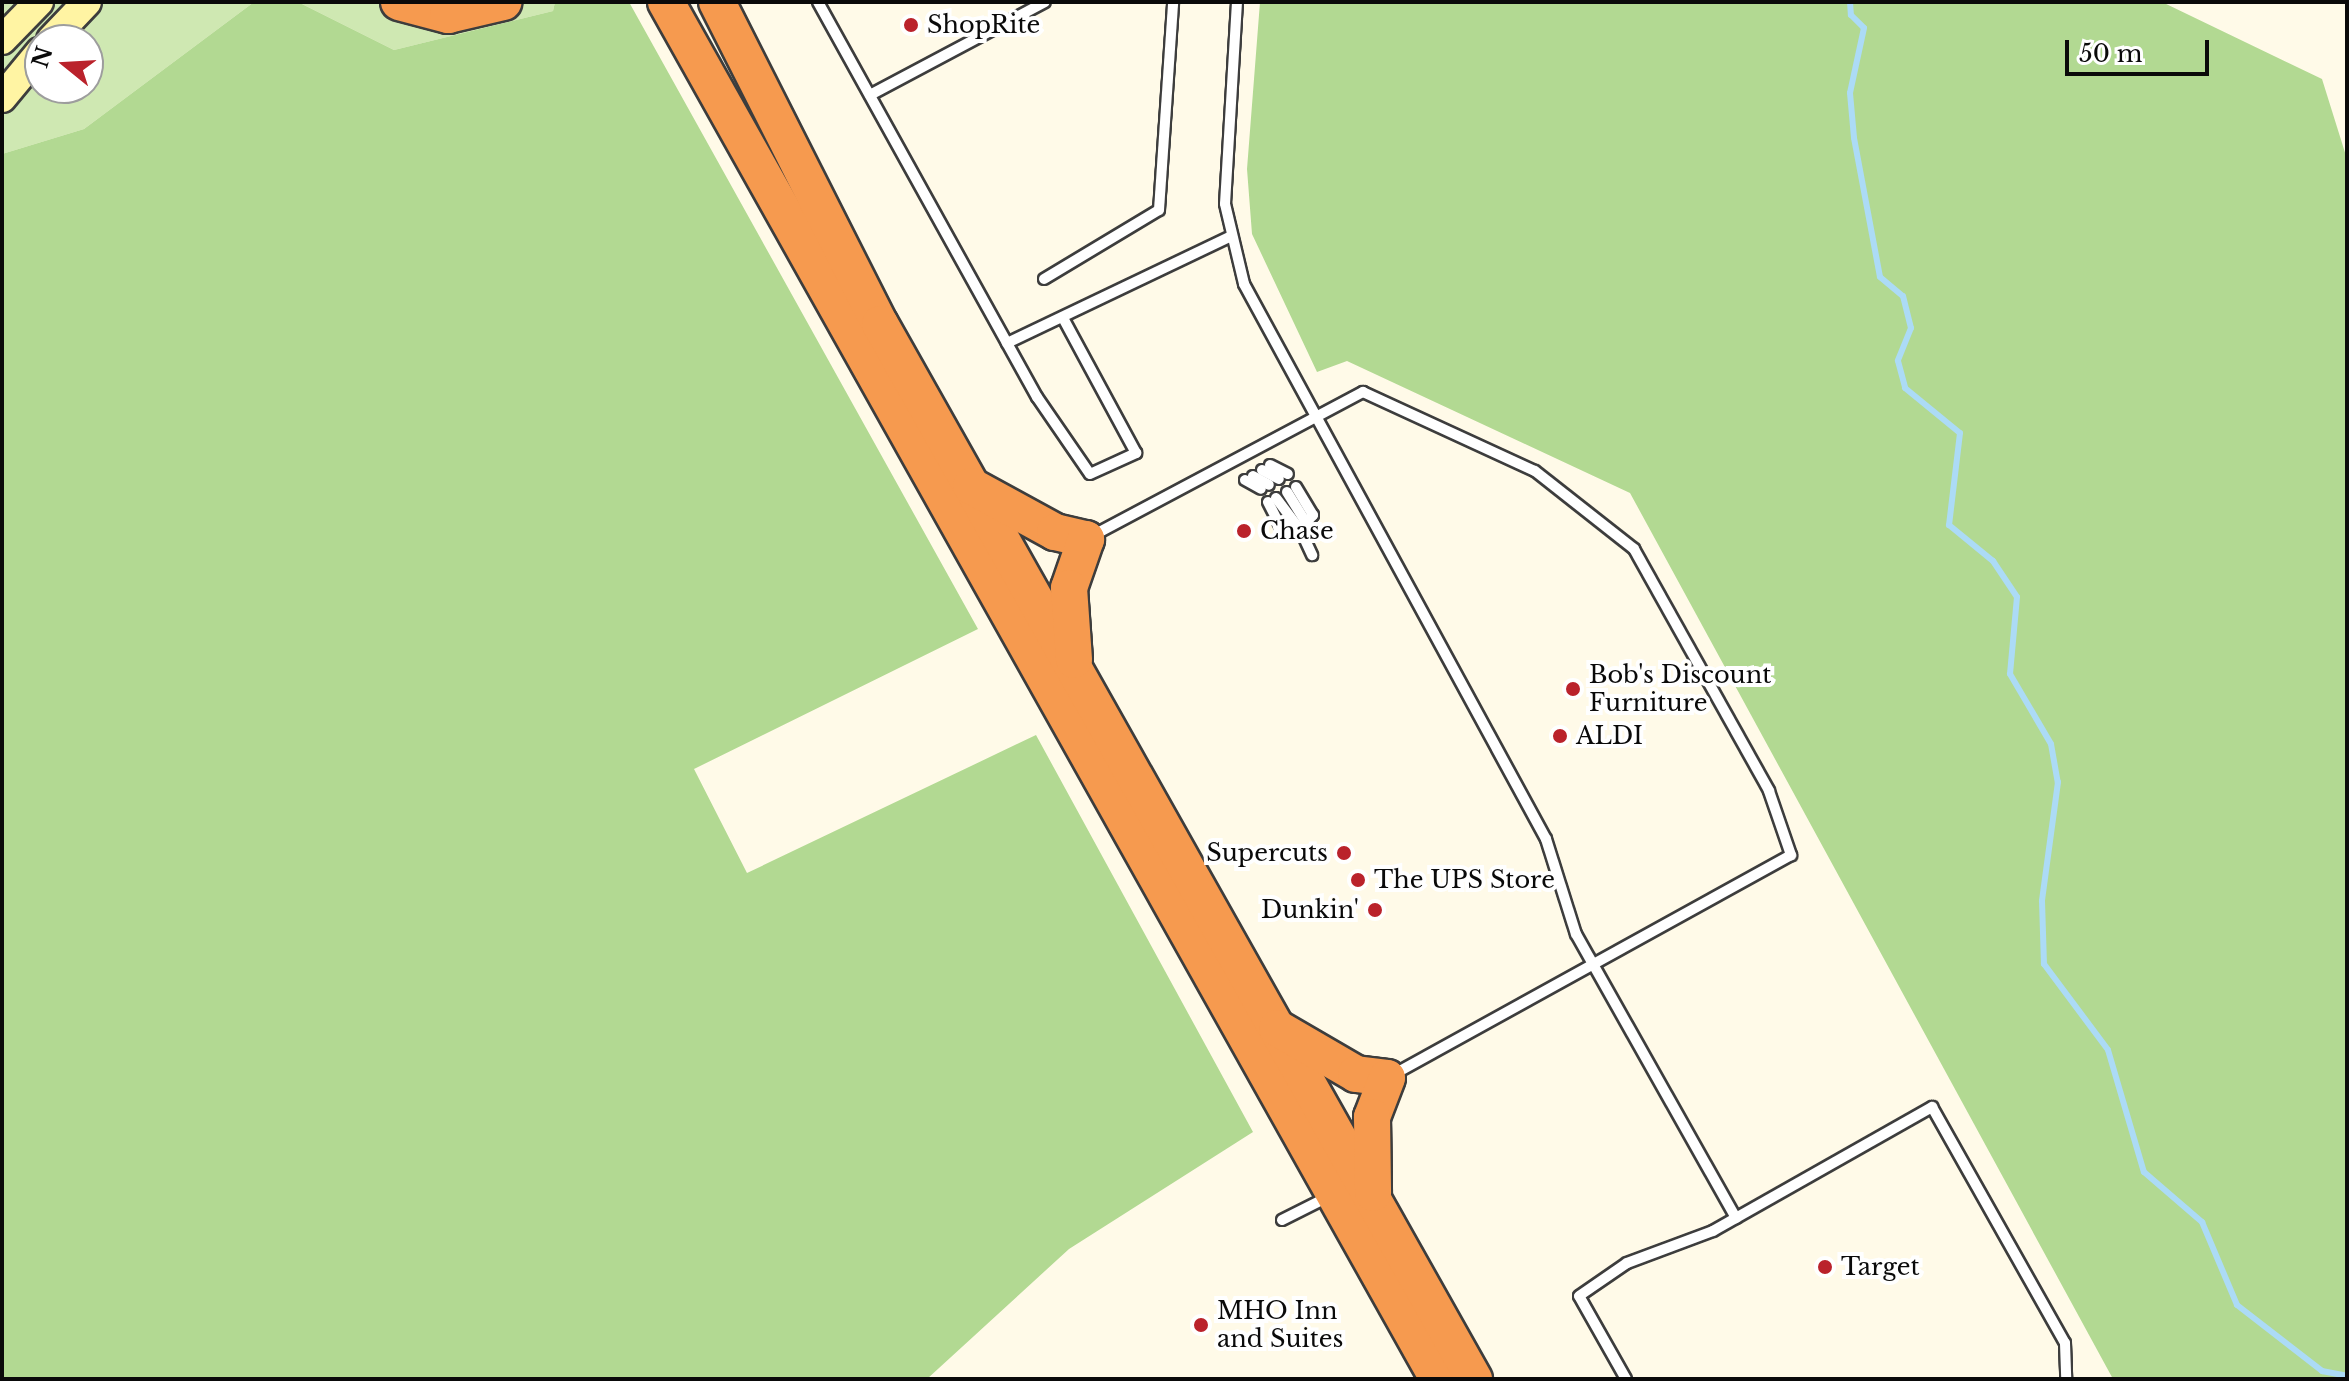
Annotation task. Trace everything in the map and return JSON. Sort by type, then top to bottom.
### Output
[{"type":"highway","points":[[399,2],[448,15],[504,2]]},
{"type":"highway","points":[[666,2],[1438,1379]]},
{"type":"highway","points":[[717,2],[971,486],[1474,1379]]},
{"type":"highway","points":[[971,486],[1055,532],[1086,539],[1069,588],[1075,670]]},
{"type":"highway","points":[[1276,1027],[1356,1074],[1387,1078],[1372,1117],[1373,1199]]},
{"type":"street","points":[[2,40],[39,2]]},
{"type":"street","points":[[66,24],[87,2]]},
{"type":"street","points":[[2,98],[24,71]]},
{"type":"lane","points":[[818,2],[1007,343],[1090,474],[1136,453],[1064,320]]},
{"type":"lane","points":[[870,95],[1045,2]]},
{"type":"lane","points":[[1044,279],[1159,210],[1173,2]]},
{"type":"lane","points":[[1237,2],[1225,165],[1229,237],[1258,316],[1546,839],[1567,915],[1736,1218]]},
{"type":"lane","points":[[1007,343],[1064,320],[1229,237]]},
{"type":"lane","points":[[1086,539],[1314,413],[1363,392],[1535,471],[1611,525],[1634,549],[1769,791],[1791,855],[1387,1078]]},
{"type":"lane","points":[[1257,473],[1274,482],[1257,473]]},
{"type":"lane","points":[[1299,526],[1313,515],[1282,495],[1312,555]]},
{"type":"lane","points":[[1626,1379],[1579,1296],[1653,1250],[1736,1218],[1932,1107],[2065,1343],[2066,1379]]},
{"type":"lane","points":[[1282,1220],[1335,1194]]},
{"type":"green space","points":[[2,2],[254,2],[84,129],[2,154]]},
{"type":"green space","points":[[254,2],[298,2],[394,50],[553,11],[555,2],[629,2],[978,629],[694,769],[747,873],[1036,735],[1253,1132],[1069,1249],[927,1379],[2,1379],[2,154],[84,129]]},
{"type":"green space","points":[[298,2],[555,2],[553,11],[394,50]]},
{"type":"green space","points":[[1260,2],[2162,2],[2322,79],[2347,159],[2347,1379],[2113,1379],[1630,493],[1347,361],[1317,372],[1252,234],[1247,169]]},
{"type":"waterway","points":[[1850,2],[1851,15],[1864,28],[1850,93],[1854,138],[1880,277],[1903,296],[1911,328],[1898,361],[1905,388],[1960,433],[1949,525],[1993,561],[2017,597],[2010,674],[2051,744],[2058,782],[2042,901],[2044,964],[2108,1050],[2144,1172],[2202,1222],[2237,1305],[2322,1371],[2347,1376]]},
{"type":"place","name":"ShopRite","points":[[911,25]]},
{"type":"place","name":"Chase","points":[[1244,531]]},
{"type":"place","name":"Bob's Discount Furniture","points":[[1573,689]]},
{"type":"place","name":"ALDI","points":[[1560,736]]},
{"type":"place","name":"Supercuts","points":[[1344,853]]},
{"type":"place","name":"The UPS Store","points":[[1358,880]]},
{"type":"place","name":"Dunkin'","points":[[1375,910]]},
{"type":"place","name":"Target","points":[[1825,1267]]},
{"type":"place","name":"MHO Inn and Suites","points":[[1201,1325]]}]
